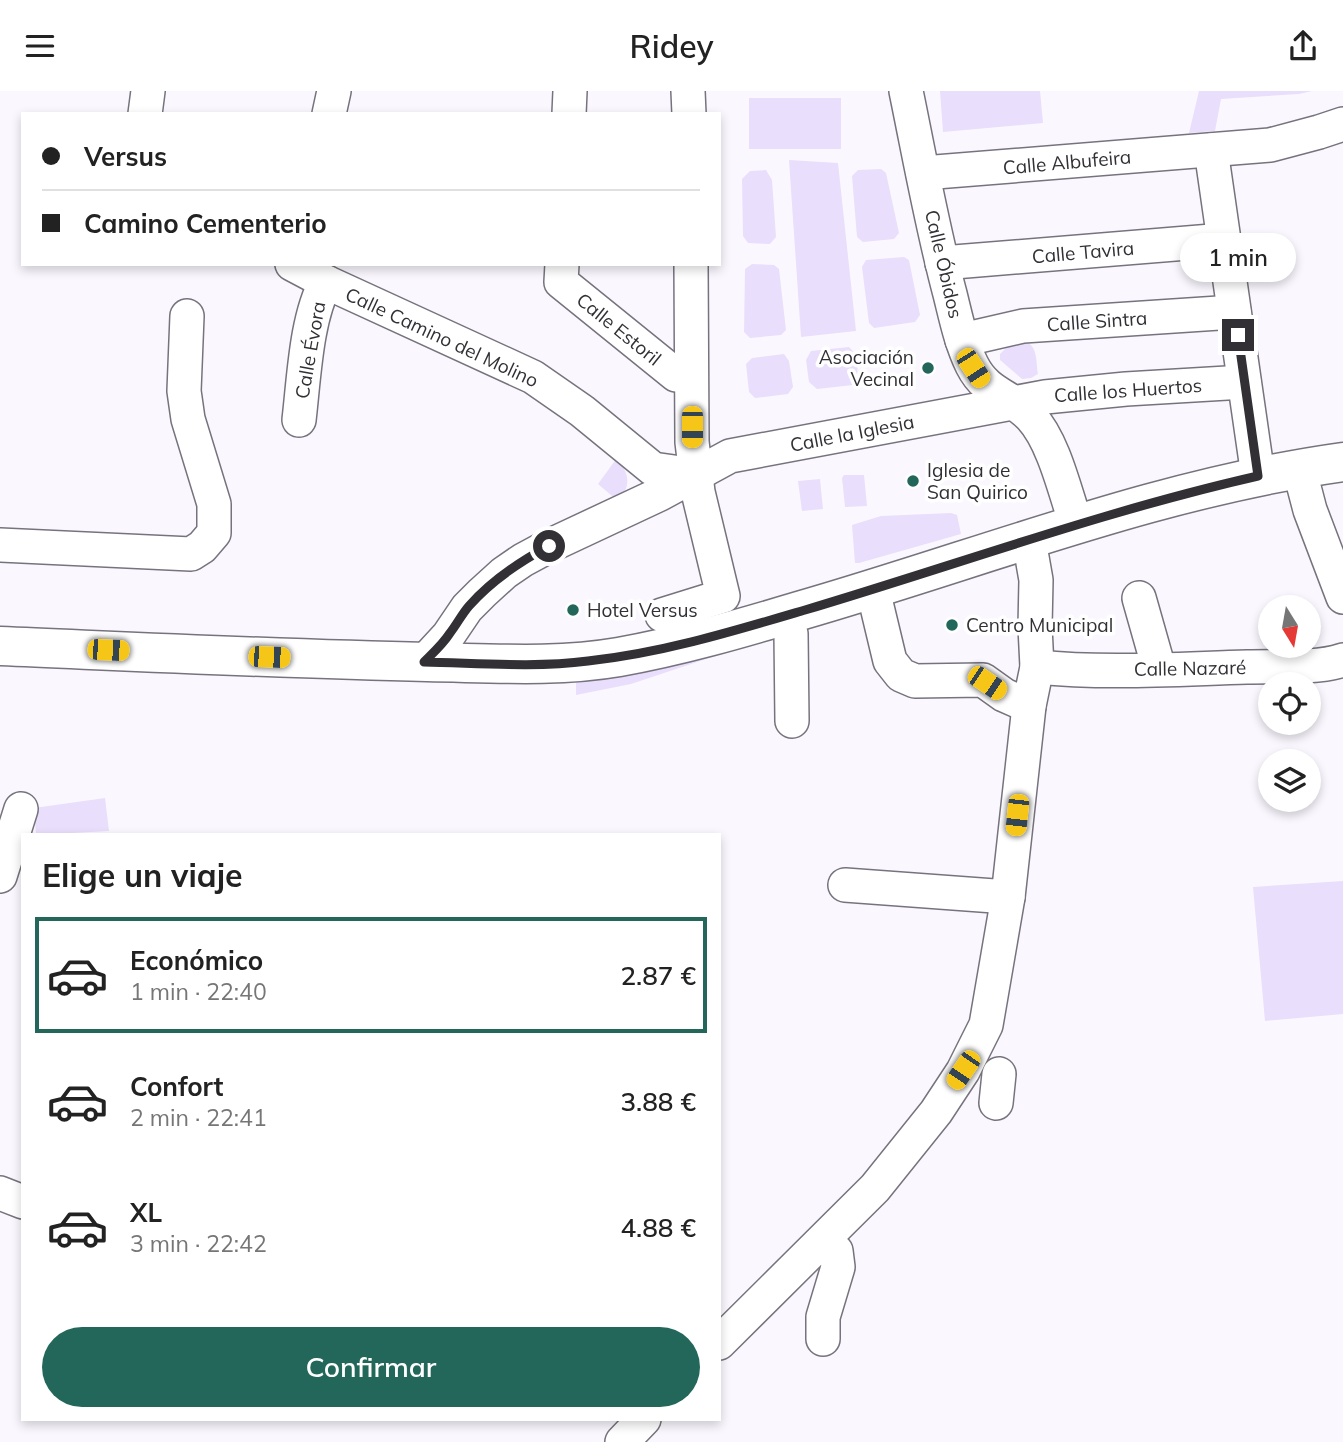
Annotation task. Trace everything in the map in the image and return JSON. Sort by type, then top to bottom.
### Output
[{"type":"highway","points":[[0,646],[424,662],[521,664],[591,661],[695,641],[873,590],[1076,524],[1161,500],[1258,476],[1343,462]]},
{"type":"street","points":[[145,112],[148,91]]},
{"type":"street","points":[[329,112],[334,91]]},
{"type":"street","points":[[569,112],[570,91]]},
{"type":"street","points":[[688,91],[689,112]]},
{"type":"street","name":"Calle Óbidos","points":[[906,91],[942,263],[962,340],[973,368],[982,382],[1013,402],[1040,427],[1076,524]]},
{"type":"street","name":"Calle Albufeira","points":[[923,173],[1270,145],[1343,124]]},
{"type":"street","points":[[1211,150],[1258,476]]},
{"type":"street","name":"Calle Tavira","points":[[942,263],[1224,240]]},
{"type":"street","points":[[662,615],[723,596],[695,475],[692,442],[691,266]]},
{"type":"street","name":"Calle Camino del Molino","points":[[308,271],[533,377],[582,411],[653,469],[695,475]]},
{"type":"street","name":"Calle Évora","points":[[299,420],[311,324],[318,296],[308,271]]},
{"type":"street","name":"Calle Estoril","points":[[561,273],[676,375]]},
{"type":"street","name":"Calle Sintra","points":[[962,340],[1023,326],[1234,312]]},
{"type":"street","points":[[0,545],[191,554],[202,547],[214,533],[214,504],[188,419],[184,391],[187,316]]},
{"type":"street","name":"Calle los Huertos","points":[[1013,402],[1084,392],[1244,382]]},
{"type":"street","name":"Calle la Iglesia","points":[[424,662],[449,636],[467,608],[504,573],[523,560],[628,510],[730,456],[1013,402]]},
{"type":"street","points":[[1299,468],[1310,510],[1343,597]]},
{"type":"street","points":[[721,1341],[875,1188],[936,1111],[963,1070],[986,1025],[1008,897],[1029,705],[1037,667],[1036,580],[1029,540]]},
{"type":"street","points":[[873,590],[890,661],[901,675],[915,681],[983,680],[1004,695],[1029,705]]},
{"type":"street","points":[[1139,598],[1156,659]]},
{"type":"street","points":[[786,615],[791,633],[792,721]]},
{"type":"street","name":"Calle Nazaré","points":[[1037,667],[1083,670],[1212,668],[1312,665],[1343,660]]},
{"type":"street","points":[[0,876],[21,810]]},
{"type":"street","points":[[845,885],[1008,897]]},
{"type":"street","points":[[0,1193],[21,1201]]},
{"type":"street","points":[[823,1339],[823,1317],[838,1267],[836,1251]]},
{"type":"street","points":[[622,1442],[642,1421]]},
{"type":"shaded area","points":[[940,91],[1040,91],[1043,123],[943,132]]},
{"type":"shaded area","points":[[1199,91],[1312,91],[1221,99],[1215,131],[1189,133]]},
{"type":"shaded area","points":[[749,98],[841,98],[841,149],[749,149]]},
{"type":"shaded area","points":[[789,160],[838,163],[856,331],[801,337]]},
{"type":"shaded area","points":[[881,169],[886,173],[899,233],[894,239],[863,242],[857,237],[852,176],[858,170]]},
{"type":"shaded area","points":[[766,170],[772,180],[776,237],[770,244],[748,243],[743,236],[742,179],[750,171]]},
{"type":"shaded area","points":[[904,257],[909,260],[920,315],[915,322],[874,328],[869,323],[862,267],[866,260]]},
{"type":"shaded area","points":[[752,264],[774,265],[779,269],[786,330],[781,335],[750,338],[744,332],[745,269]]},
{"type":"shaded area","points":[[1027,342],[1035,352],[1038,374],[1022,379],[1000,360],[1000,354],[1010,344]]},
{"type":"shaded area","points":[[849,347],[855,355],[857,365],[853,385],[817,389],[809,382],[806,360],[811,351]]},
{"type":"shaded area","points":[[784,354],[789,361],[793,387],[788,394],[755,398],[749,392],[746,364],[752,358]]},
{"type":"shaded area","points":[[617,458],[627,479],[625,490],[618,501],[598,484]]},
{"type":"shaded area","points":[[844,475],[864,475],[867,506],[845,507]]},
{"type":"shaded area","points":[[820,479],[823,509],[802,511],[798,481]]},
{"type":"shaded area","points":[[957,515],[961,534],[855,563],[852,525],[881,516]]},
{"type":"shaded area","points":[[739,648],[631,684],[576,695],[576,680]]},
{"type":"shaded area","points":[[105,798],[109,831],[36,833],[34,808]]},
{"type":"shaded area","points":[[1343,881],[1343,1014],[1265,1021],[1253,887]]},
{"type":"place","name":"Asociación Vecinal","points":[[928,368]]},
{"type":"place","name":"Iglesia de San Quirico","points":[[913,481]]},
{"type":"place","name":"Hotel Versus","points":[[573,610]]},
{"type":"place","name":"Centro Municipal","points":[[952,625]]},
{"type":"route","points":[[549,546],[504,573],[482,593],[467,608],[449,636],[424,662],[582,662],[695,641],[873,590],[1076,524],[1258,476],[1238,335]]}]
